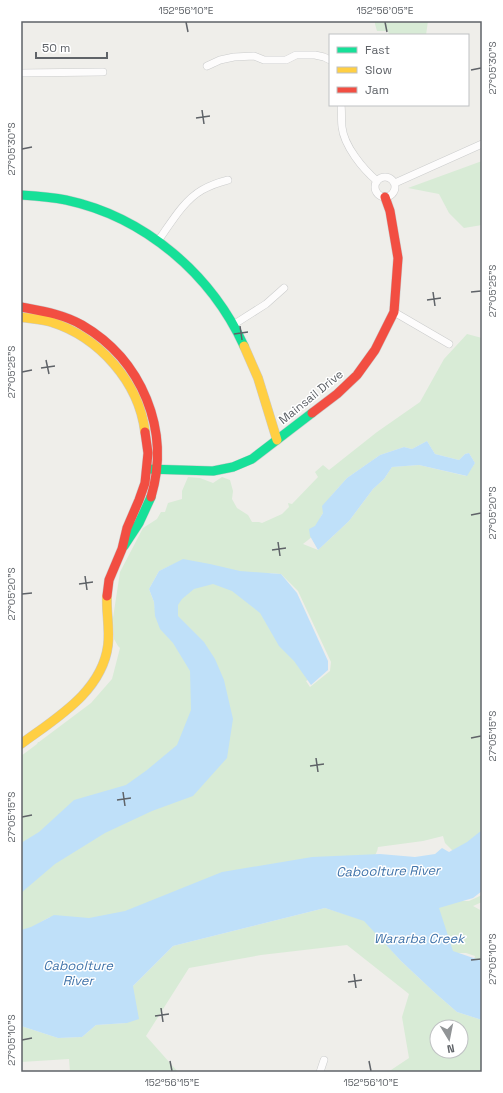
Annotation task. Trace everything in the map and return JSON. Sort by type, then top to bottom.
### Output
[{"type":"street","points":[[207,66],[234,56],[254,56],[264,60],[286,60],[296,55],[315,55],[329,60]]},
{"type":"street","points":[[21,73],[103,72]]},
{"type":"street","points":[[341,106],[344,139],[359,164],[377,181]]},
{"type":"street","points":[[395,183],[482,144]]},
{"type":"street","points":[[385,176],[391,178],[395,183],[394,192],[385,197],[380,195],[376,190],[375,184],[377,181],[385,176]]},
{"type":"street","points":[[158,241],[185,205],[193,197],[212,185],[228,180]]},
{"type":"street","points":[[21,195],[60,200],[95,209],[128,222],[158,241],[188,265],[212,293],[233,325],[251,361],[277,440]]},
{"type":"street","name":"Mainsail Drive","points":[[147,470],[213,471],[233,467],[252,459],[337,394],[357,375],[375,350],[394,312],[398,258],[390,211],[385,197]]},
{"type":"street","points":[[233,325],[266,304],[284,288]]},
{"type":"street","points":[[21,307],[34,308],[62,315],[84,326],[102,338],[121,356],[145,392],[153,415],[157,438],[157,470],[146,512],[135,532],[122,549]]},
{"type":"street","points":[[394,312],[449,344]]},
{"type":"street","points":[[21,317],[33,317],[67,328],[83,336],[110,359],[121,371],[139,404],[145,427],[148,448],[145,484],[127,529],[122,549],[113,568],[108,587],[106,602],[109,633],[108,647],[105,661],[100,673],[82,697],[21,744]]},
{"type":"street","points":[[320,1072],[324,1060]]},
{"type":"green space","points":[[375,21],[428,21],[426,34],[389,34],[388,31],[377,31]]},
{"type":"green space","points":[[482,161],[482,225],[464,228],[449,213],[439,194],[408,188]]},
{"type":"green space","points":[[467,334],[482,338],[482,839],[455,853],[445,843],[443,836],[423,841],[378,847],[376,854],[369,861],[360,866],[347,860],[316,861],[308,869],[293,871],[280,868],[272,875],[258,870],[245,875],[232,875],[221,885],[212,881],[208,890],[194,897],[182,892],[173,896],[175,905],[167,916],[154,906],[146,907],[138,917],[125,919],[111,917],[105,926],[84,928],[50,917],[21,933],[21,756],[91,703],[112,679],[120,648],[114,639],[113,618],[120,572],[143,528],[157,519],[161,512],[165,512],[168,503],[182,499],[182,491],[188,477],[200,478],[213,483],[222,477],[230,480],[233,491],[232,499],[237,508],[248,515],[252,522],[262,523],[282,514],[289,507],[288,503],[292,504],[318,477],[315,472],[323,465],[329,470],[377,432],[420,402],[444,359]],"holes":[[[427,441],[435,454],[459,460],[465,454],[469,453],[475,463],[466,476],[419,465],[392,467],[384,479],[373,489],[349,521],[318,550],[303,544],[322,523],[320,518],[323,513],[323,508],[326,510],[330,507],[333,500],[331,496],[347,478],[380,455],[404,447],[412,449]],[[174,564],[198,565],[214,570],[220,578],[228,576],[241,576],[249,584],[258,583],[262,576],[267,577],[270,573],[281,574],[298,591],[331,662],[330,671],[310,687],[306,681],[310,679],[297,659],[282,644],[259,607],[247,596],[227,584],[211,579],[191,581],[178,590],[171,605],[175,613],[156,616],[154,602],[149,589],[159,571]]]},
{"type":"green space","points":[[482,895],[482,902],[473,906],[482,911],[482,967],[473,964],[475,956],[466,953],[449,953],[432,906],[450,901],[469,901]]},
{"type":"green space","points":[[325,908],[364,920],[401,961],[457,1012],[482,1020],[482,1072],[388,1072],[409,1058],[402,1017],[409,994],[347,945],[261,955],[189,968],[146,1036],[178,1072],[70,1072],[69,1059],[21,1062],[21,1026],[58,1038],[82,1037],[96,1025],[127,1023],[133,986],[173,946]]},
{"type":"water","points":[[427,441],[435,454],[459,460],[465,454],[469,453],[475,463],[467,476],[419,465],[392,467],[384,479],[373,489],[349,521],[318,550],[310,536],[309,529],[315,526],[323,513],[322,506],[347,478],[380,455],[404,447],[412,449]]},
{"type":"water","points":[[183,559],[240,571],[281,574],[297,593],[328,661],[328,670],[311,685],[294,661],[279,646],[260,613],[232,591],[213,584],[194,589],[182,599],[178,605],[178,616],[204,642],[215,659],[224,680],[233,719],[227,758],[193,796],[152,811],[105,833],[55,864],[21,893],[21,843],[39,832],[74,800],[126,785],[177,745],[191,710],[190,671],[173,643],[160,629],[155,616],[154,602],[149,589],[159,571]]},
{"type":"water","name":"Caboolture River","points":[[482,830],[482,891],[473,898],[439,908],[453,951],[482,961],[482,1020],[457,1012],[401,961],[364,921],[325,908],[173,946],[133,986],[139,1019],[127,1023],[96,1025],[82,1037],[58,1038],[21,1026],[21,930],[31,927],[54,915],[89,918],[125,911],[222,872],[312,857],[380,854],[415,857],[435,854],[442,848],[449,852],[467,842]]},
{"type":"traffic: fast","points":[[21,195],[66,200],[95,208],[122,220],[148,235],[172,252],[194,273],[213,295],[230,320],[244,346]]},
{"type":"traffic: fast","points":[[147,469],[213,471],[233,467],[252,459],[312,413]]},
{"type":"traffic: fast","points":[[124,546],[139,523],[151,497]]},
{"type":"traffic: slow","points":[[21,317],[48,321],[69,329],[85,338],[100,350],[114,364],[135,396],[145,432]]},
{"type":"traffic: slow","points":[[244,346],[258,378],[277,440]]},
{"type":"traffic: slow","points":[[21,744],[62,714],[87,690],[97,677],[104,662],[108,645],[109,632],[107,596]]},
{"type":"traffic: jam","points":[[312,413],[337,394],[357,375],[375,350],[394,312],[398,258],[390,211],[385,197]]},
{"type":"traffic: jam","points":[[21,307],[60,316],[82,325],[103,340],[121,357],[135,377],[146,399],[154,422],[157,447],[156,472],[151,497]]},
{"type":"traffic: jam","points":[[107,596],[109,580],[122,549],[127,528],[145,483],[148,453],[145,432]]},
{"type":"water label","name":"Wararba Creek","points":[[419,938]]}]
